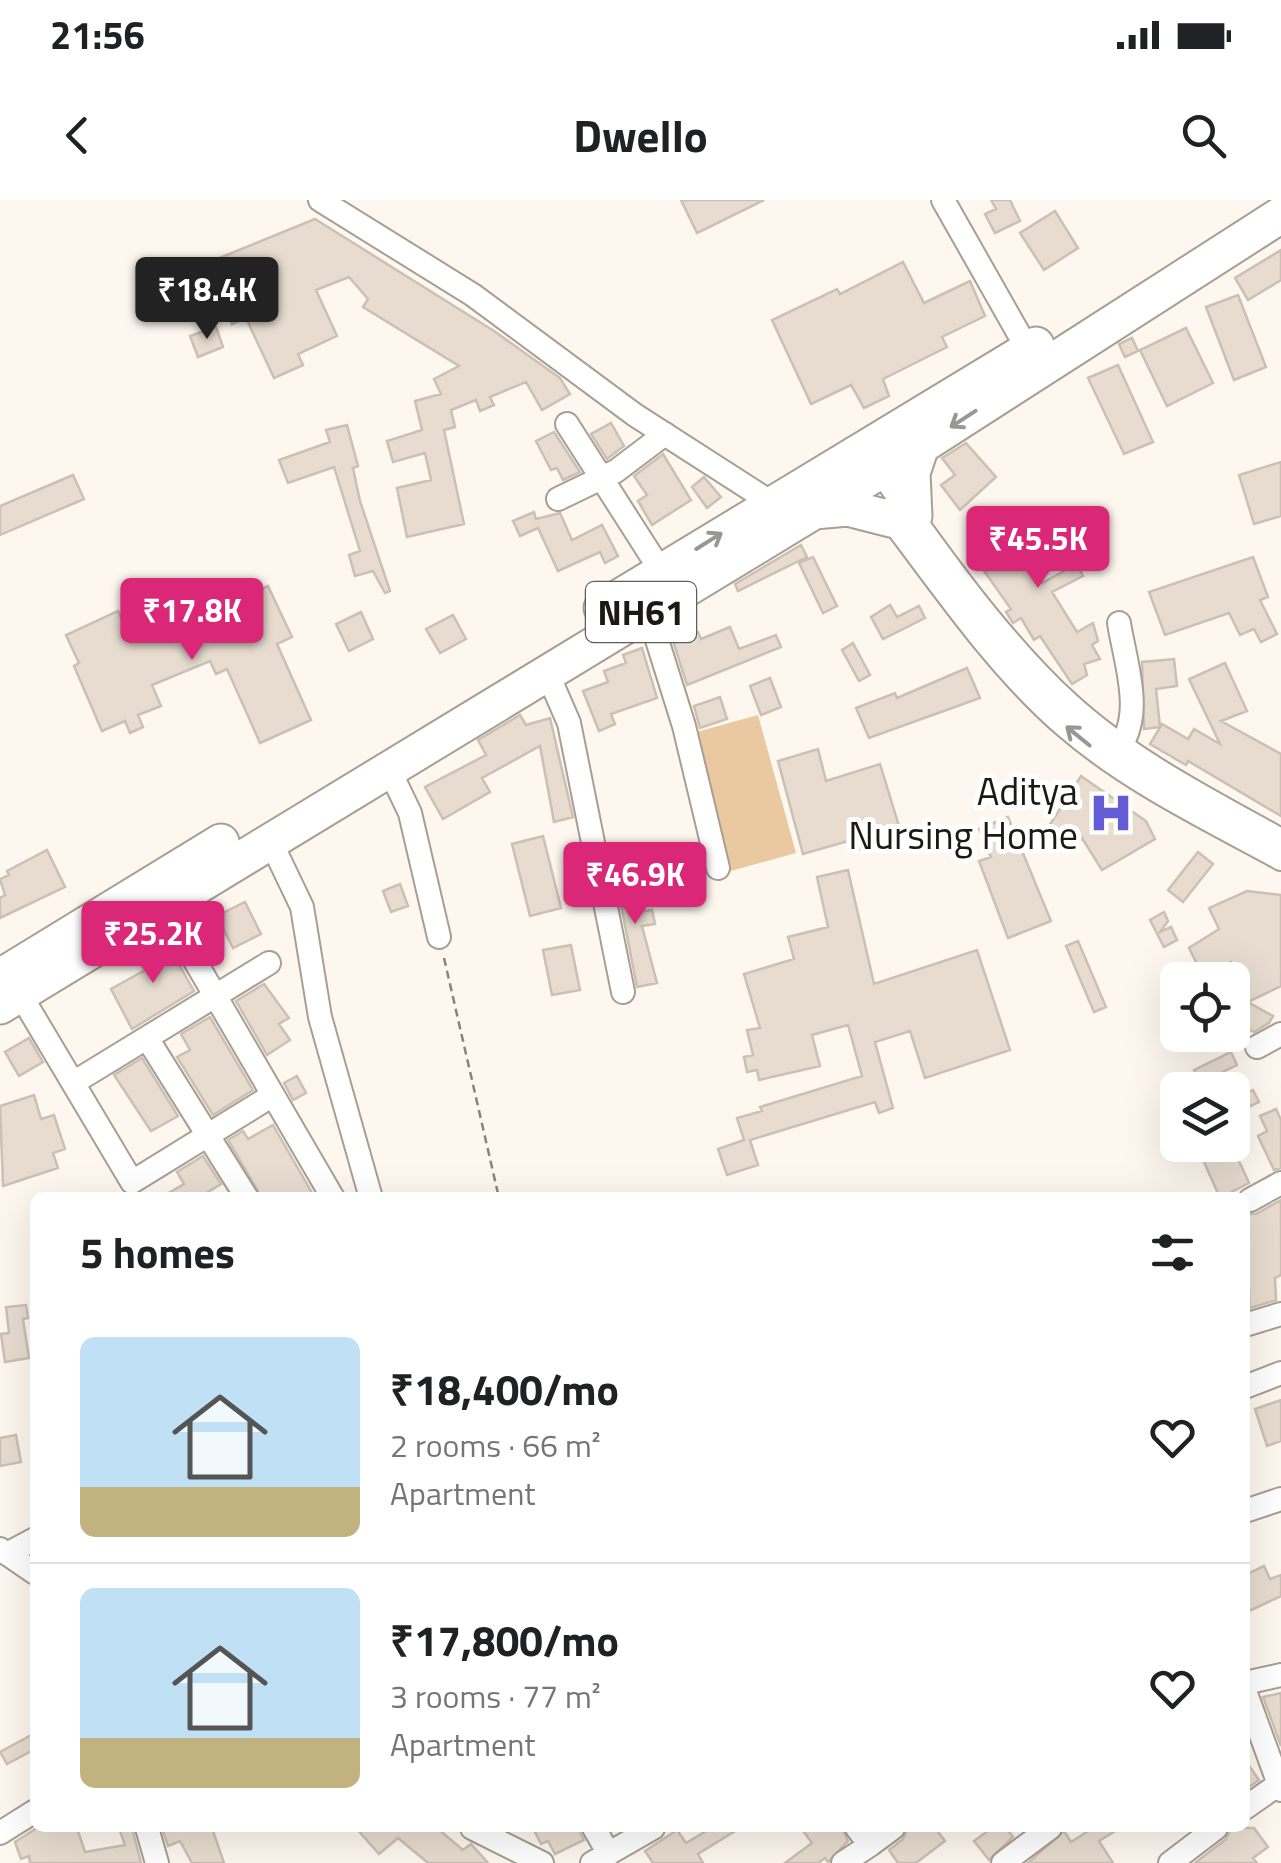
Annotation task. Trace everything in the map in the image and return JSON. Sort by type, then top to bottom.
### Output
[{"type":"highway","name":"NH61","points":[[7,992],[163,906],[647,608],[788,509],[1049,346],[1276,215]]},
{"type":"highway","name":"NH61","points":[[862,464],[921,446],[1049,346]]},
{"type":"highway","points":[[788,509],[848,508],[903,518],[921,446]]},
{"type":"highway","name":"NH61","points":[[7,992],[661,571],[788,509]]},
{"type":"street","points":[[320,200],[473,296],[665,434],[788,509]]},
{"type":"street","points":[[943,200],[1049,346]]},
{"type":"street","points":[[567,424],[661,571]]},
{"type":"street","points":[[558,499],[602,479],[665,434]]},
{"type":"street","points":[[862,464],[1023,671],[1068,704],[1116,753],[1281,860]]},
{"type":"street","points":[[647,608],[684,726],[718,868]]},
{"type":"street","points":[[1116,753],[1134,718],[1118,623]]},
{"type":"street","points":[[546,670],[569,723],[623,992]]},
{"type":"street","points":[[1116,753],[1281,840]]},
{"type":"street","points":[[388,767],[410,813],[440,937]]},
{"type":"street","points":[[270,840],[302,907],[320,1017],[369,1192]]},
{"type":"street","points":[[163,906],[329,1192]]},
{"type":"street","points":[[73,1083],[269,963]]},
{"type":"street","points":[[7,992],[73,1083],[137,1190],[208,1135],[272,1095]]},
{"type":"street","points":[[1257,1047],[1281,1034]]},
{"type":"street","points":[[147,1038],[243,1192]]},
{"type":"street","points":[[1250,1200],[1281,1183]]},
{"type":"street","points":[[1250,1323],[1281,1314]]},
{"type":"street","points":[[1250,1385],[1281,1374]]},
{"type":"street","points":[[1250,1509],[1281,1498]]},
{"type":"street","points":[[4,1551],[30,1541]]},
{"type":"street","points":[[4,1551],[30,1569]]},
{"type":"street","points":[[1250,1682],[1281,1676]]},
{"type":"street","points":[[1250,1705],[1280,1787],[1250,1805]]},
{"type":"street","points":[[0,1833],[30,1814]]},
{"type":"street","points":[[148,1832],[158,1863]]},
{"type":"street","points":[[480,1832],[542,1863]]},
{"type":"street","points":[[595,1832],[600,1858],[646,1832]]},
{"type":"street","points":[[1002,1863],[1045,1832]]},
{"type":"street","points":[[1170,1863],[1211,1832]]},
{"type":"street","points":[[844,1863],[863,1836]]},
{"type":"path","points":[[440,937],[498,1192]]},
{"type":"shaded area","points":[[758,715],[796,853],[731,871],[693,733]]},
{"type":"building","points":[[681,200],[764,200],[697,233]]},
{"type":"building","points":[[991,200],[1010,200],[1020,221],[995,233],[985,214],[996,209]]},
{"type":"building","points":[[1055,211],[1078,248],[1044,270],[1020,233]]},
{"type":"building","points":[[315,219],[494,331],[560,378],[570,394],[542,410],[526,382],[490,397],[494,405],[480,411],[476,400],[451,410],[455,427],[444,430],[464,524],[407,537],[397,488],[431,480],[425,453],[393,462],[387,441],[422,430],[415,401],[441,394],[434,379],[459,366],[363,307],[368,299],[349,277],[316,290],[337,336],[298,354],[303,365],[274,378],[246,318],[232,324],[207,263]]},
{"type":"building","points":[[1281,250],[1281,280],[1248,300],[1235,278]]},
{"type":"building","points":[[903,262],[924,303],[970,281],[985,316],[942,337],[947,347],[883,379],[889,396],[864,408],[851,385],[811,404],[772,320],[837,289],[840,294]]},
{"type":"building","points":[[1238,295],[1266,367],[1234,380],[1206,307]]},
{"type":"building","points":[[216,327],[223,347],[198,357],[190,336]]},
{"type":"building","points":[[1186,328],[1213,383],[1167,406],[1140,350]]},
{"type":"building","points":[[1132,338],[1138,351],[1125,357],[1119,344]]},
{"type":"building","points":[[1118,365],[1153,442],[1124,454],[1088,378]]},
{"type":"building","points":[[611,423],[624,446],[607,459],[591,434]]},
{"type":"building","points":[[347,425],[358,466],[353,468],[360,501],[390,591],[385,593],[373,571],[355,576],[349,555],[360,551],[334,467],[288,483],[279,460],[330,442],[326,430]]},
{"type":"building","points":[[554,432],[580,472],[563,480],[557,468],[551,470],[536,441]]},
{"type":"building","points":[[966,443],[996,477],[960,510],[941,485],[955,475],[942,458]]},
{"type":"building","points":[[663,454],[691,500],[652,525],[638,501],[647,495],[634,476]]},
{"type":"building","points":[[1281,462],[1281,516],[1254,524],[1239,475]]},
{"type":"building","points":[[73,475],[84,499],[0,535],[0,506]]},
{"type":"building","points":[[704,477],[721,497],[707,508],[692,487]]},
{"type":"building","points":[[1053,511],[1067,537],[1028,558],[1042,583],[1077,564],[1083,576],[1052,592],[1077,632],[1093,623],[1098,641],[1092,645],[1100,659],[1084,664],[1087,675],[1072,684],[1040,636],[1034,640],[1021,618],[1013,623],[1006,612],[1011,609],[970,551],[1007,527],[1030,523]]},
{"type":"building","points":[[534,512],[536,519],[560,513],[572,540],[602,525],[618,556],[605,563],[600,552],[558,571],[538,528],[520,536],[513,521]]},
{"type":"building","points":[[801,545],[807,557],[738,591],[735,584]]},
{"type":"building","points":[[813,557],[837,606],[823,613],[799,563]]},
{"type":"building","points":[[1253,557],[1268,597],[1260,600],[1277,634],[1261,642],[1254,629],[1240,635],[1229,613],[1165,635],[1149,592]]},
{"type":"building","points":[[268,586],[292,637],[277,644],[311,720],[260,743],[227,669],[216,674],[210,661],[152,685],[161,706],[138,715],[143,727],[130,733],[125,721],[102,731],[74,666],[79,663],[66,635],[118,611],[129,635],[181,614],[184,623]]},
{"type":"building","points":[[890,605],[897,617],[919,606],[925,618],[883,639],[871,617]]},
{"type":"building","points":[[361,612],[373,639],[349,651],[336,624]]},
{"type":"building","points":[[453,615],[466,639],[440,653],[426,629]]},
{"type":"building","points":[[730,627],[739,649],[776,635],[781,647],[687,685],[673,641],[698,632],[701,639]]},
{"type":"building","points":[[853,643],[870,675],[859,681],[842,650]]},
{"type":"building","points":[[642,648],[657,698],[611,714],[615,724],[599,731],[583,691],[608,682],[604,671],[626,663],[623,655]]},
{"type":"building","points":[[1174,659],[1177,686],[1156,689],[1160,727],[1144,729],[1142,662]]},
{"type":"building","points":[[1225,663],[1247,711],[1221,721],[1281,754],[1281,816],[1188,761],[1186,765],[1150,744],[1162,724],[1188,739],[1194,729],[1220,744],[1189,679]]},
{"type":"building","points":[[967,668],[980,698],[869,738],[856,708],[895,693],[897,698]]},
{"type":"building","points":[[770,678],[781,707],[761,715],[750,686]]},
{"type":"building","points":[[720,697],[727,719],[700,728],[694,706]]},
{"type":"building","points":[[520,715],[526,725],[550,718],[573,817],[554,822],[540,746],[482,778],[490,792],[443,819],[425,787],[486,755],[478,740]]},
{"type":"building","points":[[818,749],[826,781],[880,764],[902,836],[852,852],[848,841],[803,854],[778,761]]},
{"type":"building","points":[[1081,776],[1146,821],[1155,839],[1102,870],[1082,838],[1074,847],[1049,826]]},
{"type":"building","points":[[1008,817],[1051,921],[1008,938],[979,861],[991,857],[979,829]]},
{"type":"building","points":[[543,836],[561,908],[530,916],[512,844]]},
{"type":"building","points":[[47,850],[65,887],[0,918],[0,898],[5,895],[0,879],[9,875],[7,871]]},
{"type":"building","points":[[1198,852],[1213,864],[1183,902],[1168,890]]},
{"type":"building","points":[[627,861],[639,912],[652,910],[655,924],[642,926],[657,983],[637,987],[613,864]]},
{"type":"building","points":[[848,870],[874,984],[977,950],[1010,1050],[925,1078],[910,1031],[875,1042],[893,1108],[879,1113],[875,1102],[750,1140],[758,1165],[727,1175],[718,1149],[744,1140],[737,1118],[762,1111],[760,1107],[862,1076],[848,1025],[812,1035],[820,1066],[759,1080],[757,1070],[747,1072],[744,1057],[753,1055],[747,1030],[760,1028],[744,974],[794,959],[788,937],[828,927],[817,877]]},
{"type":"building","points":[[400,884],[408,906],[391,912],[383,891]]},
{"type":"building","points":[[1247,891],[1281,895],[1281,986],[1250,1001],[1250,962],[1196,962],[1189,948],[1219,929],[1209,908]]},
{"type":"building","points":[[245,902],[261,934],[233,948],[217,916]]},
{"type":"building","points":[[1164,912],[1168,921],[1160,932],[1171,927],[1177,940],[1164,947],[1150,920]]},
{"type":"building","points":[[165,940],[194,991],[132,1029],[111,989],[145,970],[137,956]]},
{"type":"building","points":[[1078,941],[1106,1007],[1094,1012],[1066,946]]},
{"type":"building","points":[[571,945],[580,990],[552,995],[543,950]]},
{"type":"building","points":[[264,984],[289,1018],[279,1024],[290,1040],[267,1055],[236,1001]]},
{"type":"building","points":[[1250,1003],[1273,1016],[1254,1032],[1250,1030]]},
{"type":"building","points":[[210,1017],[253,1090],[213,1115],[177,1057],[190,1050],[181,1034]]},
{"type":"building","points":[[29,1038],[43,1062],[19,1076],[5,1052]]},
{"type":"building","points":[[1231,1052],[1237,1065],[1223,1072],[1194,1070]]},
{"type":"building","points":[[142,1058],[178,1116],[151,1131],[114,1075]]},
{"type":"building","points":[[297,1076],[306,1093],[293,1100],[284,1083]]},
{"type":"building","points":[[1253,1090],[1259,1102],[1250,1106]]},
{"type":"building","points":[[34,1095],[41,1119],[54,1115],[65,1149],[53,1153],[58,1168],[3,1186],[0,1106]]},
{"type":"building","points":[[1276,1109],[1281,1120],[1281,1168],[1274,1170],[1258,1136],[1267,1131],[1260,1116]]},
{"type":"building","points":[[273,1125],[312,1192],[258,1192],[228,1140],[243,1131],[248,1139]]},
{"type":"building","points":[[203,1156],[221,1184],[208,1192],[170,1192],[184,1184],[177,1172]]},
{"type":"building","points":[[1204,1162],[1239,1162],[1249,1183],[1232,1192],[1217,1192]]},
{"type":"building","points":[[1281,1200],[1281,1275],[1275,1278],[1276,1300],[1250,1308],[1250,1214]]},
{"type":"building","points":[[26,1305],[28,1318],[23,1319],[29,1358],[5,1362],[1,1334],[9,1333],[6,1307]]},
{"type":"building","points":[[1281,1400],[1281,1441],[1267,1446],[1255,1409]]},
{"type":"building","points":[[16,1435],[21,1462],[0,1466],[0,1438]]},
{"type":"building","points":[[1264,1566],[1270,1579],[1281,1575],[1281,1596],[1250,1611],[1250,1573]]},
{"type":"building","points":[[1281,1693],[1281,1746],[1263,1697]]},
{"type":"building","points":[[30,1736],[30,1752],[7,1764],[0,1752]]},
{"type":"building","points":[[1250,1767],[1259,1780],[1250,1786]]},
{"type":"building","points":[[1254,1828],[1268,1847],[1253,1858],[1257,1863],[1195,1863],[1226,1839],[1229,1832],[1250,1832]]},
{"type":"building","points":[[31,1832],[78,1832],[85,1852],[125,1845],[120,1832],[133,1832],[141,1863],[30,1863],[29,1856],[21,1859],[15,1842]]},
{"type":"building","points":[[163,1832],[213,1832],[224,1863],[192,1863],[180,1841],[168,1846]]},
{"type":"building","points":[[360,1832],[442,1832],[463,1850],[471,1844],[488,1863],[428,1863],[398,1838],[379,1854]]},
{"type":"building","points":[[535,1832],[580,1832],[584,1840],[555,1854],[548,1841],[541,1844]]},
{"type":"building","points":[[674,1832],[686,1843],[704,1832],[734,1832],[698,1854],[703,1863],[653,1863],[645,1851]]},
{"type":"building","points":[[804,1832],[844,1832],[848,1841],[828,1862],[825,1858],[818,1863],[785,1863],[812,1843]]},
{"type":"building","points":[[906,1832],[938,1832],[945,1841],[916,1863],[898,1863],[889,1850]]},
{"type":"building","points":[[986,1832],[1009,1832],[1013,1837],[989,1860],[974,1841]]},
{"type":"building","points":[[1063,1832],[1071,1842],[1087,1832],[1114,1832],[1099,1841],[1113,1863],[1028,1863]]},
{"type":"place","name":"Aditya Nursing Home","points":[[1111,813]]}]
